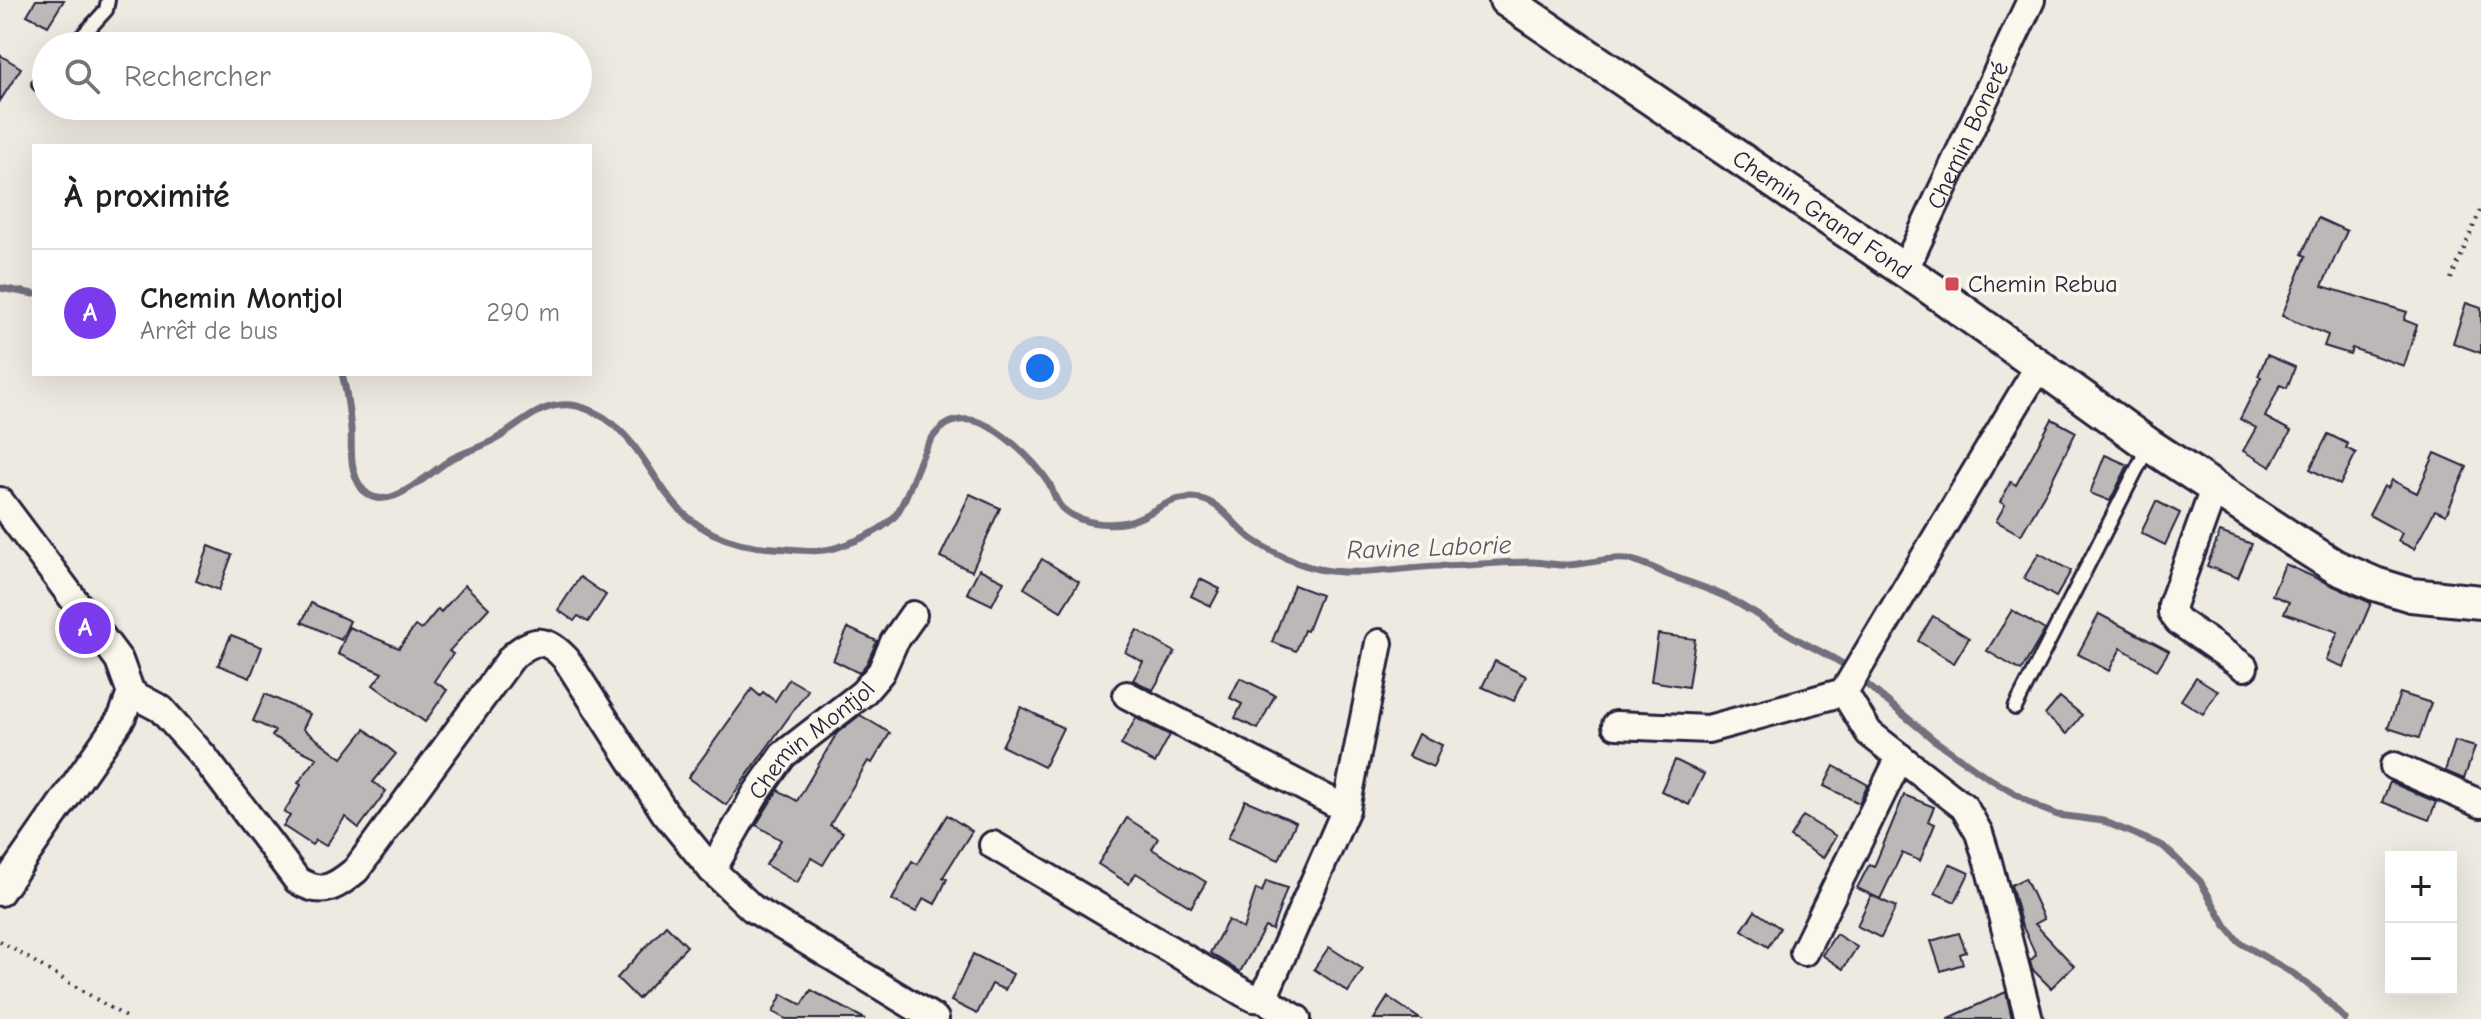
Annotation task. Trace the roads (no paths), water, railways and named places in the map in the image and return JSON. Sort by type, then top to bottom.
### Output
[{"type":"street","name":"Chemin Grand Fond","points":[[1506,0],[2040,364],[2149,445],[2336,567],[2411,595],[2481,602]]},
{"type":"street","name":"Chemin Boneré","points":[[1904,271],[2031,0]]},
{"type":"street","points":[[1616,725],[1708,729],[1846,687],[2040,364]]},
{"type":"street","points":[[2214,489],[2172,605],[2172,613],[2178,621],[2244,667]]},
{"type":"street","points":[[0,501],[119,660],[131,693],[122,717],[0,892]]},
{"type":"street","name":"Chemin Montjol","points":[[712,870],[755,795],[783,755],[863,693],[881,672],[894,642],[913,615]]},
{"type":"street","points":[[1267,999],[1268,982],[1346,809],[1379,643]]},
{"type":"street","points":[[131,693],[161,709],[204,757],[297,880],[309,888],[320,890],[343,881],[356,870],[512,657],[529,644],[551,645],[566,659],[665,813],[712,870],[752,908],[935,1019]]},
{"type":"street","points":[[1846,687],[1869,733],[1964,807],[1979,833],[2029,1019]]},
{"type":"street","points":[[1127,695],[1346,809]]},
{"type":"street","points":[[1804,952],[1900,757]]},
{"type":"street","points":[[2394,766],[2481,804]]},
{"type":"street","points":[[993,845],[1254,998],[1267,999],[1297,1019]]},
{"type":"lane","points":[[86,32],[106,10],[108,0]]},
{"type":"lane","points":[[2015,708],[2149,445]]},
{"type":"waterway","name":"Ravine Laborie","points":[[0,288],[32,294]]},
{"type":"waterway","name":"Ravine Laborie","points":[[342,376],[354,471],[368,495],[380,498],[393,497],[406,490],[453,458],[496,439],[544,409],[572,405],[595,412],[616,426],[679,509],[703,528],[729,540],[758,547],[823,550],[861,539],[890,521],[903,503],[931,440],[941,428],[954,421],[970,420],[991,428],[1014,444],[1043,474],[1062,508],[1079,519],[1122,523],[1177,500],[1202,499],[1218,507],[1252,539],[1273,552],[1310,567],[1343,572],[1510,562],[1569,565],[1610,559],[1632,560],[1730,599],[1851,669]]},
{"type":"waterway","name":"Ravine Laborie","points":[[1859,678],[1934,740],[1987,777],[2040,808],[2058,815],[2103,821],[2163,846],[2200,881],[2239,942],[2294,974],[2345,1019]]},
{"type":"place","name":"Chemin Rebua","points":[[1952,284]]},
{"type":"place","name":"Chemin Montjol","points":[[85,628]]}]
